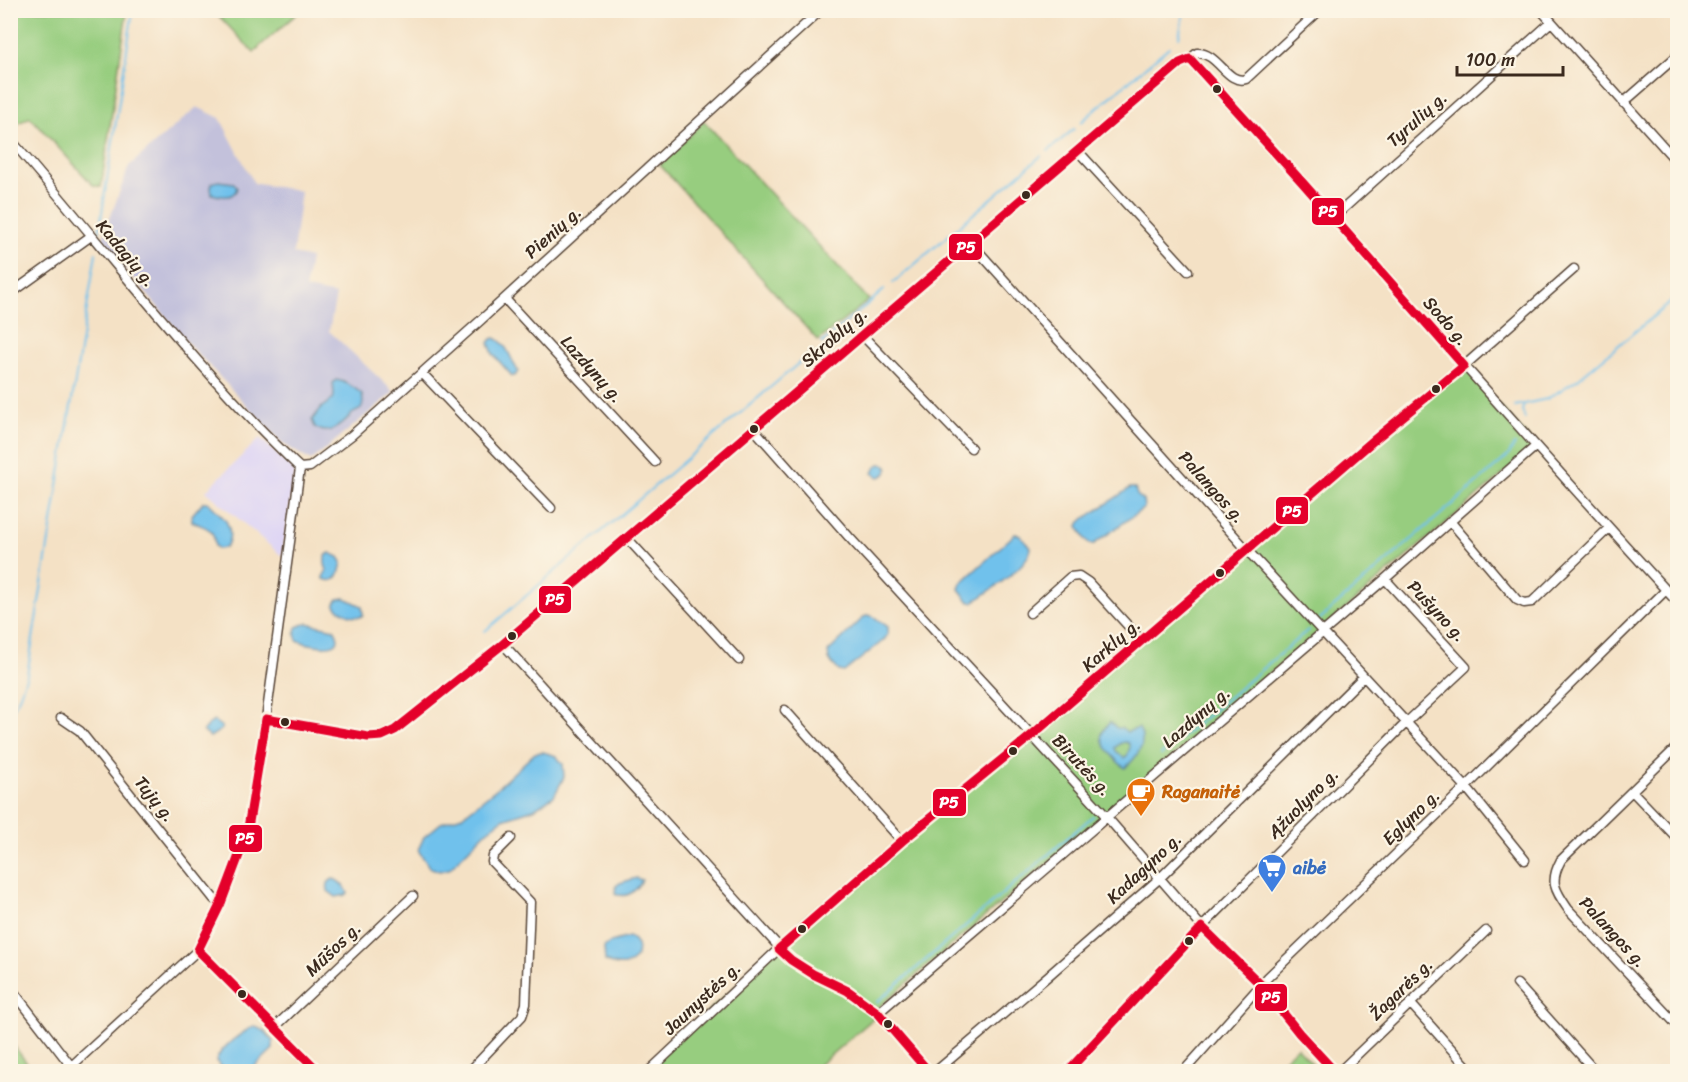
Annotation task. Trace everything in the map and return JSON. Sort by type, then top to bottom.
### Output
[{"type":"street","name":"Pienių g.","points":[[300,468],[310,467],[352,435],[505,299],[821,10]]},
{"type":"street","points":[[1190,60],[1197,53],[1203,52],[1235,80],[1241,81],[1246,79],[1320,10]]},
{"type":"street","points":[[1541,10],[1677,163]]},
{"type":"street","name":"Tyrulių g.","points":[[1333,218],[1551,22]]},
{"type":"street","points":[[1623,103],[1677,55]]},
{"type":"street","name":"Skroblų g.","points":[[266,719],[368,737],[382,736],[395,730],[503,644],[1180,63],[1190,60]]},
{"type":"street","name":"Sodo g.","points":[[1190,60],[1677,603]]},
{"type":"street","name":"Kadagių g.","points":[[10,139],[164,324],[300,468]]},
{"type":"street","points":[[1077,150],[1188,271]]},
{"type":"street","points":[[10,294],[91,236]]},
{"type":"street","name":"Palangos g.","points":[[971,243],[1466,787],[1525,860]]},
{"type":"street","name":"Karklų g.","points":[[779,948],[902,841],[1032,735],[1374,440],[1464,366],[1574,269]]},
{"type":"street","name":"Lazdynų g.","points":[[505,299],[655,462]]},
{"type":"street","points":[[862,334],[971,448]]},
{"type":"street","points":[[422,373],[551,508]]},
{"type":"street","name":"Birutės g.","points":[[754,429],[849,537],[1106,816],[1202,927],[1261,985],[1299,1034],[1337,1071]]},
{"type":"street","name":"Lazdynų g.","points":[[878,1013],[1385,579],[1536,446]]},
{"type":"street","points":[[10,987],[68,1069],[198,950],[221,903],[248,834],[300,468]]},
{"type":"street","points":[[1450,521],[1517,600],[1524,603],[1532,602],[1610,528]]},
{"type":"street","points":[[626,537],[739,660]]},
{"type":"street","points":[[1030,613],[1070,578],[1079,576],[1088,582],[1141,640]]},
{"type":"street","name":"Pušyno g.","points":[[1385,579],[1466,666]]},
{"type":"street","name":"Eglyno g.","points":[[1183,1071],[1261,985],[1666,590]]},
{"type":"street","points":[[503,644],[779,948],[791,960],[848,991],[878,1013],[929,1071]]},
{"type":"street","name":"Ąžuolyno g.","points":[[1067,1071],[1202,927],[1466,666]]},
{"type":"street","name":"Kadagyno g.","points":[[935,1071],[1160,878],[1364,677]]},
{"type":"street","points":[[785,710],[902,841]]},
{"type":"street","name":"Tujų g.","points":[[61,718],[80,731],[214,899],[221,903]]},
{"type":"street","points":[[1677,746],[1632,791],[1677,839]]},
{"type":"street","name":"Palangos g.","points":[[1632,791],[1561,860],[1556,869],[1554,885],[1568,909],[1677,1026]]},
{"type":"street","points":[[469,1071],[522,1016],[526,1004],[530,902],[492,862],[493,856],[511,838]]},
{"type":"street","name":"Mūšos g.","points":[[275,1027],[413,896]]},
{"type":"street","name":"Žagarės g.","points":[[1337,1071],[1486,931]]},
{"type":"street","name":"Jaunystės g.","points":[[648,1071],[779,948]]},
{"type":"street","points":[[198,950],[319,1071]]},
{"type":"street","points":[[1517,984],[1596,1071]]},
{"type":"street","points":[[1410,1004],[1472,1071]]},
{"type":"shaded area","points":[[197,107],[220,118],[254,183],[301,191],[293,254],[310,258],[305,289],[336,295],[329,331],[394,392],[311,461],[282,443],[186,341],[102,240],[129,166]]},
{"type":"shaded area","points":[[260,438],[295,471],[282,556],[206,491]]},
{"type":"green space","points":[[11,10],[127,11],[101,187],[93,185],[30,117],[11,127]]},
{"type":"green space","points":[[214,11],[300,11],[254,53]]},
{"type":"green space","points":[[704,121],[869,300],[818,341],[660,165]]},
{"type":"green space","points":[[1464,366],[1536,446],[879,1007],[875,1017],[812,1071],[641,1072],[760,964]]},
{"type":"green space","points":[[11,1042],[33,1071],[11,1071]]},
{"type":"green space","points":[[1297,1047],[1319,1071],[1272,1071]]},
{"type":"water","points":[[218,181],[234,183],[237,188],[235,192],[230,196],[212,194],[212,183]]},
{"type":"water","points":[[495,338],[503,344],[518,371],[515,376],[512,376],[493,354],[489,343]]},
{"type":"water","points":[[336,380],[347,383],[362,394],[363,406],[335,428],[320,430],[315,427],[312,420],[322,407],[333,399],[333,383]]},
{"type":"water","points":[[880,464],[888,468],[883,476],[879,477],[873,473]]},
{"type":"water","points":[[1130,488],[1135,488],[1137,495],[1143,500],[1144,508],[1094,544],[1090,544],[1078,526],[1080,522]]},
{"type":"water","points":[[203,502],[208,502],[227,523],[230,534],[227,546],[224,548],[219,549],[215,546],[211,531],[192,521],[192,515]]},
{"type":"water","points":[[1015,534],[1020,535],[1031,548],[1023,563],[974,602],[969,602],[959,589],[961,583]]},
{"type":"water","points":[[330,553],[339,557],[342,562],[339,574],[335,579],[328,580],[323,577],[327,570],[325,558]]},
{"type":"water","points":[[345,598],[362,606],[363,615],[354,616],[337,608],[335,603],[338,599]]},
{"type":"water","points":[[868,615],[888,627],[888,634],[884,640],[844,672],[839,671],[829,660],[828,652]]},
{"type":"water","points":[[307,623],[334,629],[338,637],[337,642],[332,645],[318,646],[297,640],[295,634],[297,627]]},
{"type":"water","points":[[214,721],[222,729],[210,737],[203,731]]},
{"type":"water","points":[[1110,722],[1127,732],[1139,728],[1141,734],[1140,750],[1125,768],[1110,753],[1102,739],[1103,731]],"holes":[[[1124,742],[1130,747],[1124,758],[1115,748]]]},
{"type":"water","points":[[543,752],[556,756],[563,764],[564,777],[554,796],[534,809],[503,819],[487,831],[449,869],[439,871],[429,867],[418,850],[424,837],[441,823],[462,816],[535,753]]},
{"type":"water","points":[[636,878],[642,880],[631,893],[619,895],[615,893],[616,886],[620,883]]},
{"type":"water","points":[[333,879],[344,886],[348,893],[346,895],[336,897],[328,891],[328,884]]},
{"type":"water","points":[[629,937],[637,946],[635,958],[631,962],[616,965],[605,961],[604,947],[611,942]]},
{"type":"water","points":[[254,1026],[264,1031],[273,1041],[273,1049],[250,1071],[224,1071],[216,1061],[222,1050]]},
{"type":"waterway","points":[[99,232],[133,10]]},
{"type":"waterway","points":[[1179,37],[1184,10]]},
{"type":"waterway","points":[[1081,122],[1169,47]]},
{"type":"waterway","points":[[1048,151],[1074,129]]},
{"type":"waterway","points":[[893,283],[1041,156]]},
{"type":"waterway","points":[[10,713],[18,700],[27,675],[96,253]]},
{"type":"waterway","points":[[822,343],[884,290]]},
{"type":"waterway","points":[[1515,406],[1547,399],[1578,379],[1678,296]]},
{"type":"waterway","points":[[485,631],[813,351]]},
{"type":"waterway","points":[[1524,405],[1522,410],[1525,419]]},
{"type":"waterway","points":[[1320,619],[1508,456],[1515,444]]},
{"type":"waterway","points":[[1161,755],[1308,630]]},
{"type":"waterway","points":[[877,1002],[1093,816]]},
{"type":"transit line","name":"P5","points":[[1190,59],[1464,366]]},
{"type":"transit line","name":"P5","points":[[266,719],[368,737],[382,736],[395,730],[503,644],[1180,63],[1190,59]]},
{"type":"transit line","name":"P5","points":[[779,949],[902,841],[1032,735],[1374,440],[1464,366]]},
{"type":"transit line","name":"P5","points":[[198,950],[221,903],[247,834],[266,719]]},
{"type":"transit line","name":"P5","points":[[1202,927],[1261,985],[1299,1033],[1335,1072]]},
{"type":"transit line","name":"P5","points":[[1067,1072],[1202,927]]},
{"type":"transit line","name":"P5","points":[[779,949],[791,960],[848,991],[878,1013],[929,1072]]},
{"type":"transit line","name":"P5","points":[[198,950],[319,1072]]},
{"type":"place","name":"Raganaitė","points":[[1141,818]]},
{"type":"place","name":"aibė","points":[[1272,894]]}]
